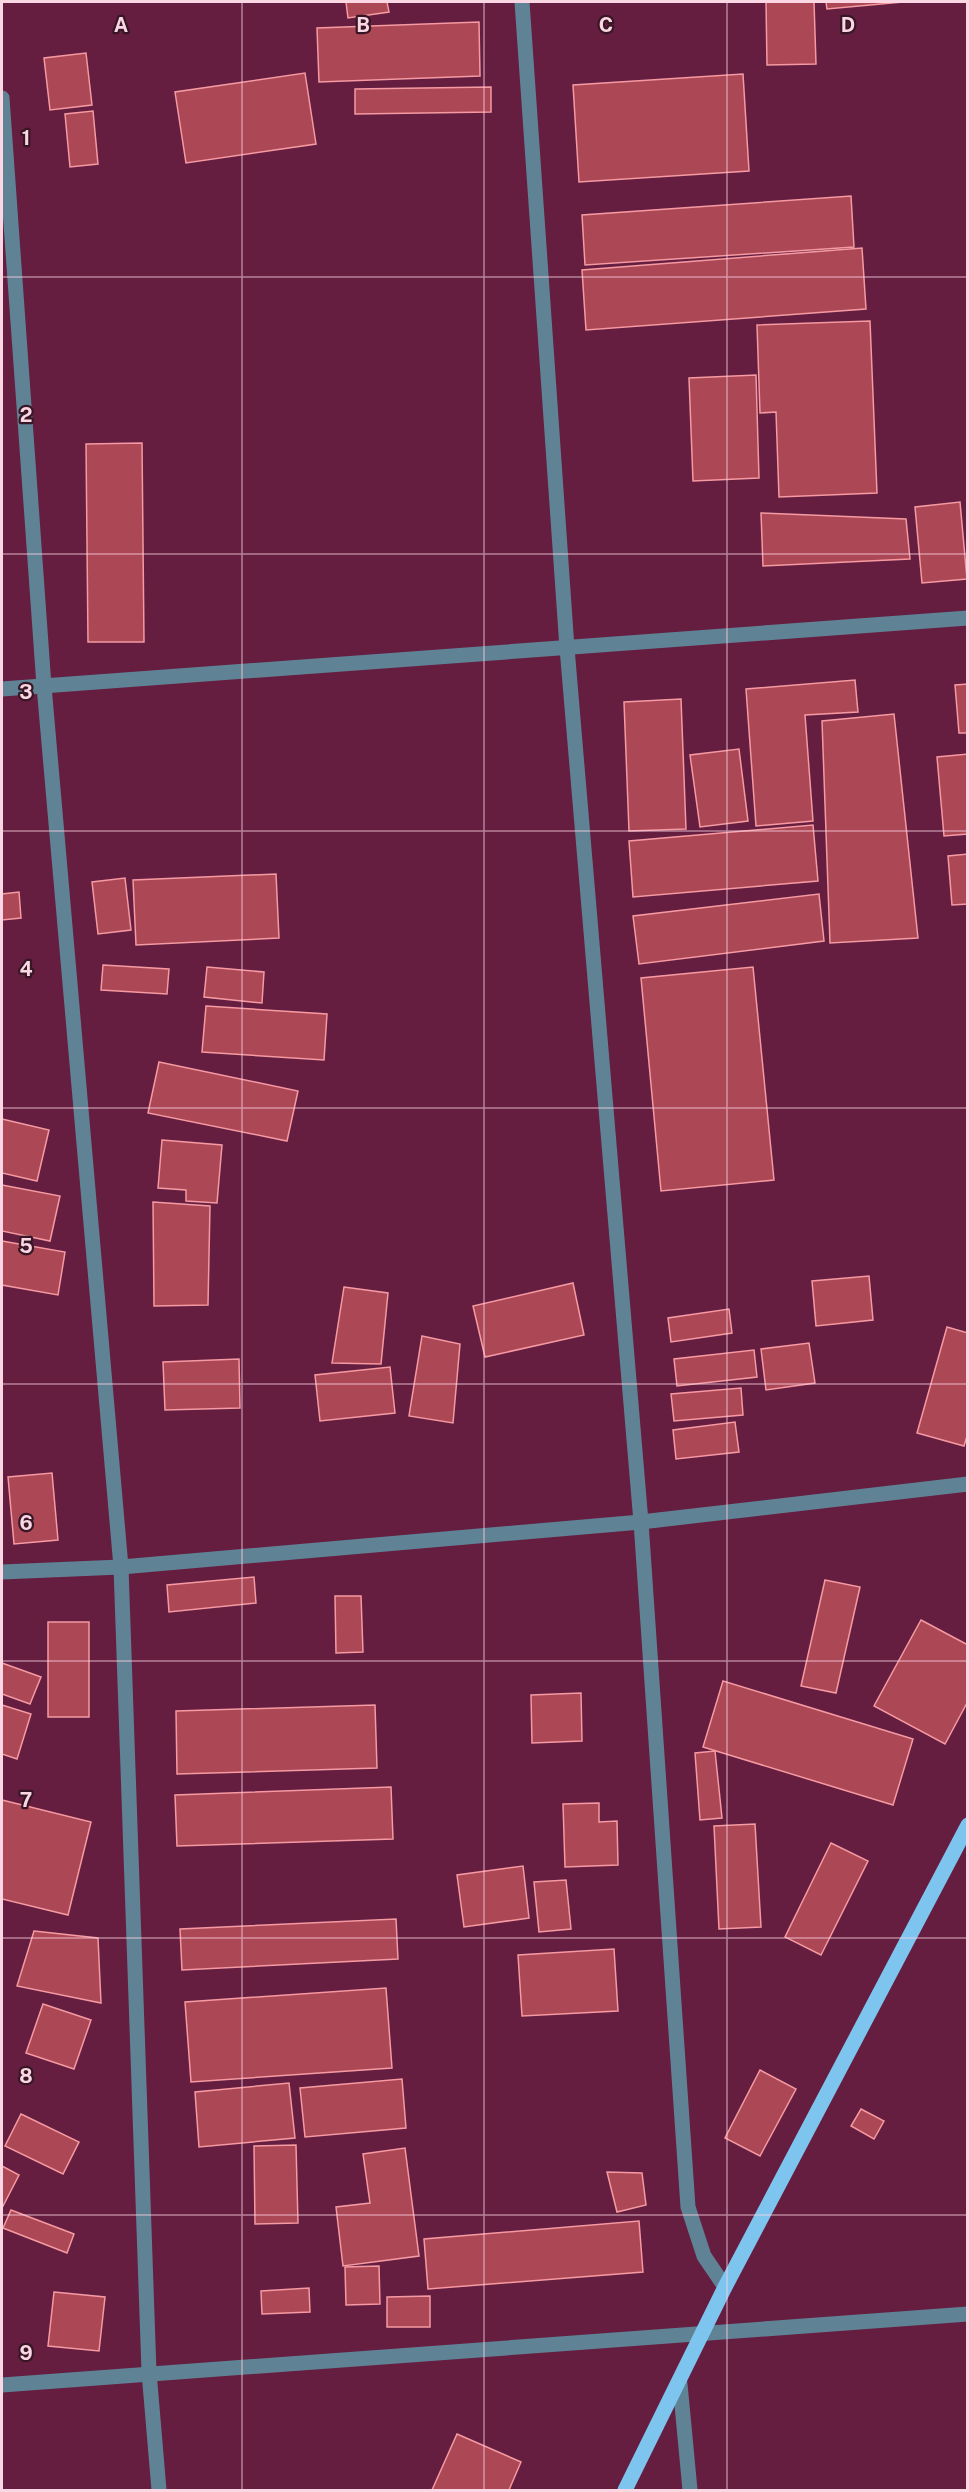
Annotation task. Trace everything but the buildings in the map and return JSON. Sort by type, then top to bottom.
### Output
[{"type":"main road","points":[[625,2490],[680,2384],[725,2287],[968,1825]]},
{"type":"street","points":[[522,2],[567,648],[641,1522],[688,2207],[704,2256],[725,2287]]},
{"type":"street","points":[[2,98],[44,686],[121,1567],[148,2372],[159,2490]]},
{"type":"street","points":[[2,689],[968,618]]},
{"type":"street","points":[[2,1572],[121,1567],[641,1522],[968,1484]]},
{"type":"street","points":[[2,2385],[148,2372],[968,2314]]},
{"type":"street","points":[[680,2384],[690,2490]]}]
